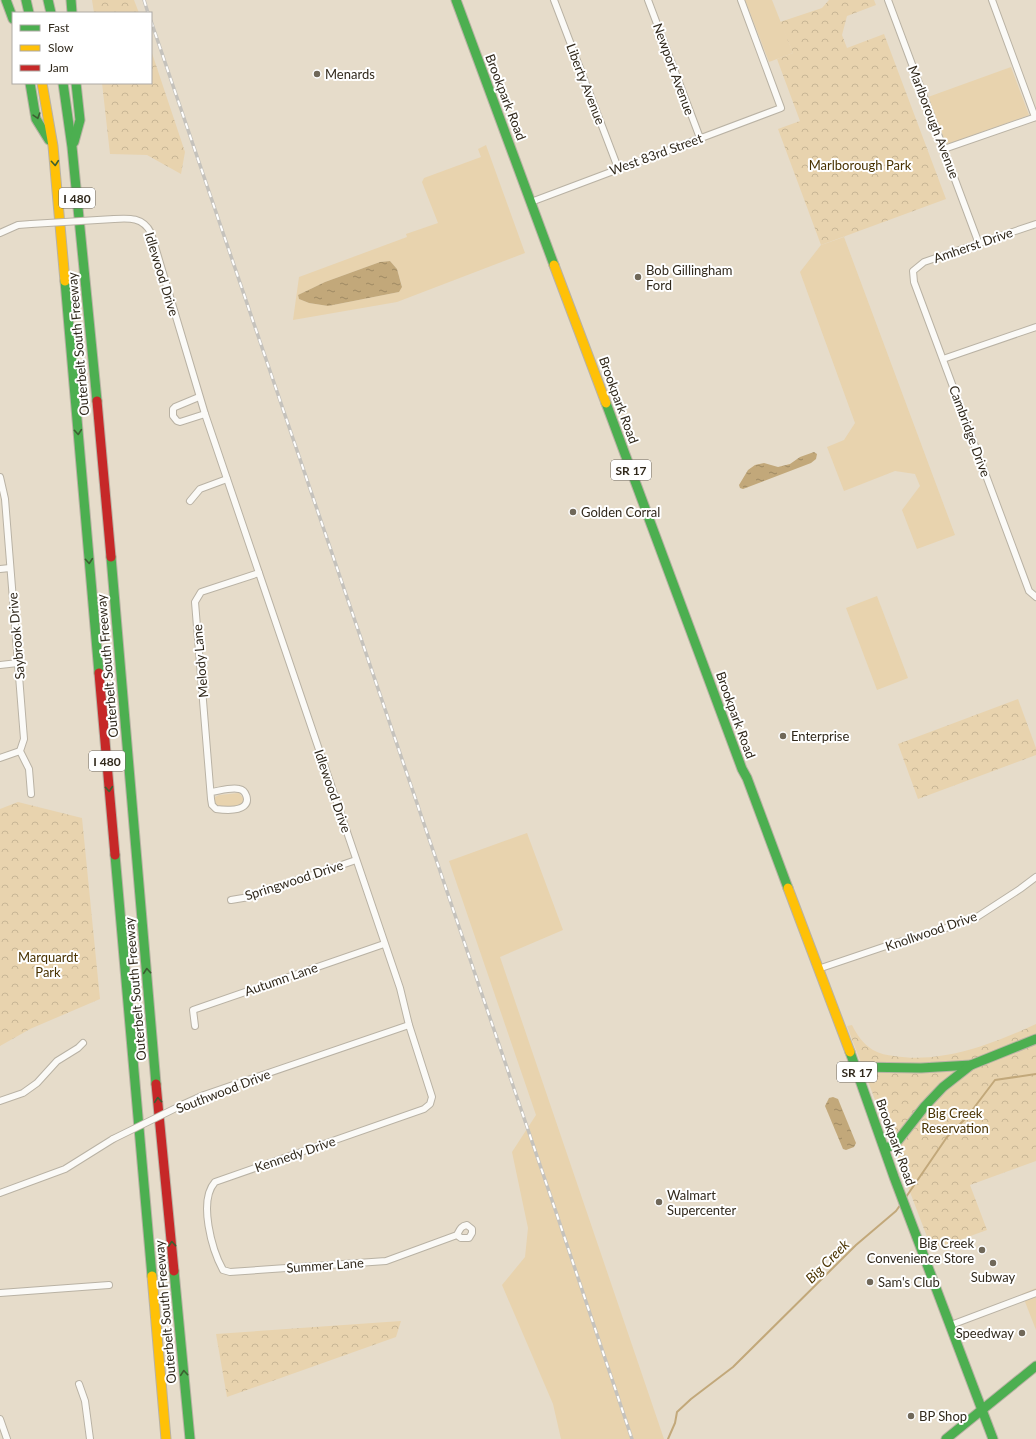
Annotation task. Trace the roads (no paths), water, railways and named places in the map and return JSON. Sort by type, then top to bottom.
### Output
[{"type":"main road","points":[[6,0],[12,16]]},
{"type":"main road","points":[[26,0],[29,12]]},
{"type":"main road","points":[[48,0],[51,12]]},
{"type":"main road","points":[[71,0],[72,12]]},
{"type":"main road","name":"Brookpark Road","points":[[456,0],[993,1439]]},
{"type":"main road","points":[[30,84],[36,119],[53,146]]},
{"type":"main road","name":"Outerbelt South Freeway","points":[[42,84],[53,146],[166,1439]]},
{"type":"main road","name":"Outerbelt South Freeway","points":[[63,84],[72,147],[101,446],[161,1134],[190,1439]]},
{"type":"main road","points":[[72,147],[80,120],[76,84]]},
{"type":"main road","points":[[885,1149],[896,1143],[925,1106],[943,1087],[971,1065],[1036,1038]]},
{"type":"main road","points":[[855,1067],[921,1068],[971,1065]]},
{"type":"main road","points":[[946,1439],[1036,1366]]},
{"type":"street","name":"Liberty Avenue","points":[[554,0],[618,168]]},
{"type":"street","name":"Newport Avenue","points":[[648,0],[700,138]]},
{"type":"street","name":"West 83rd Street","points":[[531,202],[618,168],[781,108],[741,0]]},
{"type":"street","name":"Marlborough Avenue","points":[[888,0],[979,244]]},
{"type":"street","points":[[944,149],[1036,117],[992,0]]},
{"type":"street","name":"Idlewood Drive","points":[[0,233],[18,226],[31,224],[114,219],[134,219],[144,223],[148,228],[199,398],[400,988],[409,1025],[431,1091],[432,1097],[430,1104]]},
{"type":"street","name":"Amherst Drive","points":[[913,271],[924,262],[1036,224]]},
{"type":"street","name":"Cambridge Drive","points":[[913,271],[914,282],[1029,591],[1036,597]]},
{"type":"street","points":[[943,359],[1035,329]]},
{"type":"street","points":[[199,398],[175,406],[173,409],[173,416],[180,422],[205,414]]},
{"type":"street","name":"Saybrook Drive","points":[[0,477],[5,499],[24,739],[20,751]]},
{"type":"street","points":[[190,501],[200,489],[227,479]]},
{"type":"street","points":[[0,569],[10,568]]},
{"type":"street","name":"Melody Lane","points":[[211,792],[239,789],[244,792],[247,798],[246,803],[244,807],[238,808],[216,809],[212,805],[195,602],[201,592],[259,573]]},
{"type":"street","points":[[0,665],[18,663]]},
{"type":"street","points":[[0,758],[20,751],[29,769],[31,794]]},
{"type":"street","name":"Springwood Drive","points":[[231,900],[249,896],[356,860]]},
{"type":"street","name":"Knollwood Drive","points":[[818,969],[895,943],[932,933],[977,917],[1036,877]]},
{"type":"street","name":"Autumn Lane","points":[[195,1026],[193,1010],[384,944]]},
{"type":"street","name":"Southwood Drive","points":[[0,1193],[65,1169],[113,1139],[204,1095],[409,1025]]},
{"type":"street","points":[[0,1101],[28,1090],[37,1083],[58,1061],[78,1048],[84,1042]]},
{"type":"street","name":"Kennedy Drive","points":[[210,1239],[208,1228],[209,1188],[215,1182],[424,1109],[430,1104]]},
{"type":"street","name":"Summer Lane","points":[[210,1239],[223,1270],[230,1272],[386,1261],[457,1235]]},
{"type":"street","points":[[0,1293],[109,1285]]},
{"type":"street","points":[[951,1325],[1036,1293]]},
{"type":"street","points":[[79,1384],[85,1401],[90,1439]]},
{"type":"street","points":[[0,1419],[7,1439]]},
{"type":"water","points":[[390,261],[397,269],[402,287],[399,292],[328,306],[309,303],[299,299],[298,295],[325,282],[380,262]]},
{"type":"water","points":[[814,452],[817,454],[816,459],[811,463],[743,489],[740,488],[739,485],[748,470],[755,465],[764,463],[778,467],[790,464],[800,457]]},
{"type":"water","points":[[833,1097],[838,1099],[856,1143],[854,1147],[846,1150],[843,1149],[825,1106],[829,1098]]},
{"type":"waterway","name":"Big Creek","points":[[906,1197],[947,1137],[967,1117],[995,1080],[1036,1074]]},
{"type":"waterway","name":"Big Creek","points":[[668,1439],[675,1423],[677,1412],[691,1399],[733,1367],[856,1245],[896,1211],[901,1204]]},
{"type":"railway","points":[[144,0],[148,12]]},
{"type":"railway","points":[[152,24],[632,1439]]},
{"type":"place","name":"Menards","points":[[317,74]]},
{"type":"place","name":"Bob Gillingham Ford","points":[[638,277]]},
{"type":"place","name":"Golden Corral","points":[[573,512]]},
{"type":"place","name":"Enterprise","points":[[783,736]]},
{"type":"place","name":"Walmart Supercenter","points":[[659,1202]]},
{"type":"place","name":"Big Creek Convenience Store","points":[[982,1250]]},
{"type":"place","name":"Subway","points":[[993,1263]]},
{"type":"place","name":"Sam's Club","points":[[870,1282]]},
{"type":"place","name":"Speedway","points":[[1022,1333]]},
{"type":"place","name":"BP Shop","points":[[911,1416]]},
{"type":"park label","name":"Marlborough Park","points":[[860,165]]},
{"type":"park label","name":"Marquardt Park","points":[[48,964]]},
{"type":"park label","name":"Big Creek Reservation","points":[[955,1120]]}]
